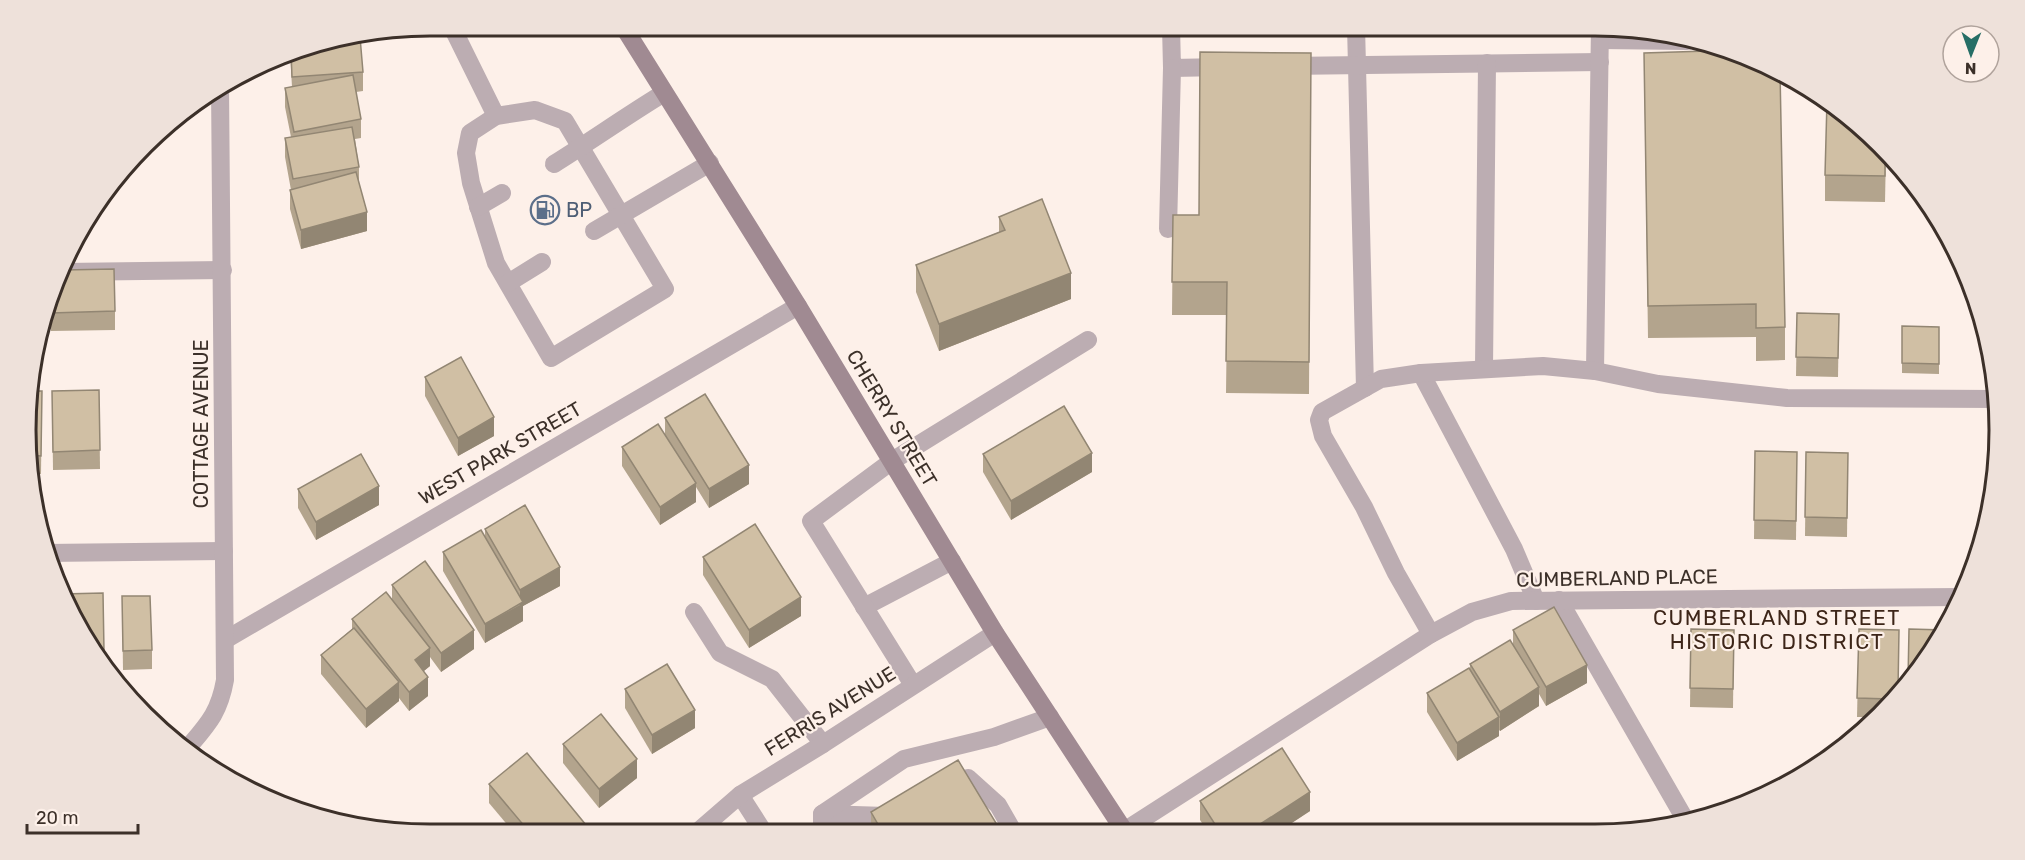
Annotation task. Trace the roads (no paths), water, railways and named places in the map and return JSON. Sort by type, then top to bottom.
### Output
[{"type":"main road","name":"CHERRY STREET","points":[[629,36],[798,306],[995,633],[1119,824]]},
{"type":"street","points":[[456,36],[496,116]]},
{"type":"street","points":[[1168,229],[1173,68],[1171,36]]},
{"type":"street","points":[[1356,36],[1365,388]]},
{"type":"street","points":[[1595,371],[1600,36]]},
{"type":"street","points":[[1265,66],[1600,62]]},
{"type":"street","points":[[1484,368],[1487,63]]},
{"type":"street","points":[[1173,68],[1242,66]]},
{"type":"street","points":[[554,164],[664,93]]},
{"type":"street","name":"COTTAGE AVENUE","points":[[191,744],[215,715],[225,680],[220,97]]},
{"type":"street","points":[[535,110],[565,121],[665,289],[551,358],[496,263],[471,183],[465,153],[470,133],[496,116],[535,110]]},
{"type":"street","points":[[594,231],[710,163]]},
{"type":"street","points":[[477,207],[502,193]]},
{"type":"street","points":[[508,283],[542,262]]},
{"type":"street","points":[[69,272],[223,270]]},
{"type":"street","name":"WEST PARK STREET","points":[[225,640],[798,306]]},
{"type":"street","points":[[913,685],[811,521],[892,461],[1088,340]]},
{"type":"street","points":[[1431,634],[1396,573],[1364,507],[1323,436],[1319,420],[1322,412],[1381,379],[1421,373],[1543,366],[1595,371],[1658,384],[1787,398],[1988,399]]},
{"type":"street","points":[[1421,373],[1514,549],[1536,601]]},
{"type":"street","points":[[56,553],[225,551]]},
{"type":"street","points":[[864,607],[952,561]]},
{"type":"street","name":"CUMBERLAND PLACE","points":[[1136,824],[1431,634],[1472,612],[1511,601],[1951,597]]},
{"type":"street","points":[[1559,600],[1682,814]]},
{"type":"street","points":[[694,612],[720,653],[772,678],[824,744]]},
{"type":"street","name":"FERRIS AVENUE","points":[[707,824],[740,795],[824,744],[995,633]]},
{"type":"street","points":[[822,814],[904,759],[994,737],[1050,717]]},
{"type":"street","points":[[930,784],[968,778],[998,805],[1009,824]]},
{"type":"street","points":[[740,795],[759,824]]},
{"type":"street","points":[[822,814],[886,816],[913,797]]},
{"type":"street","points":[[822,814],[822,824]]},
{"type":"place","name":"BP","points":[[545,210]]},
{"type":"district","name":"CUMBERLAND STREET HISTORIC DISTRICT","points":[[1777,630]]}]
